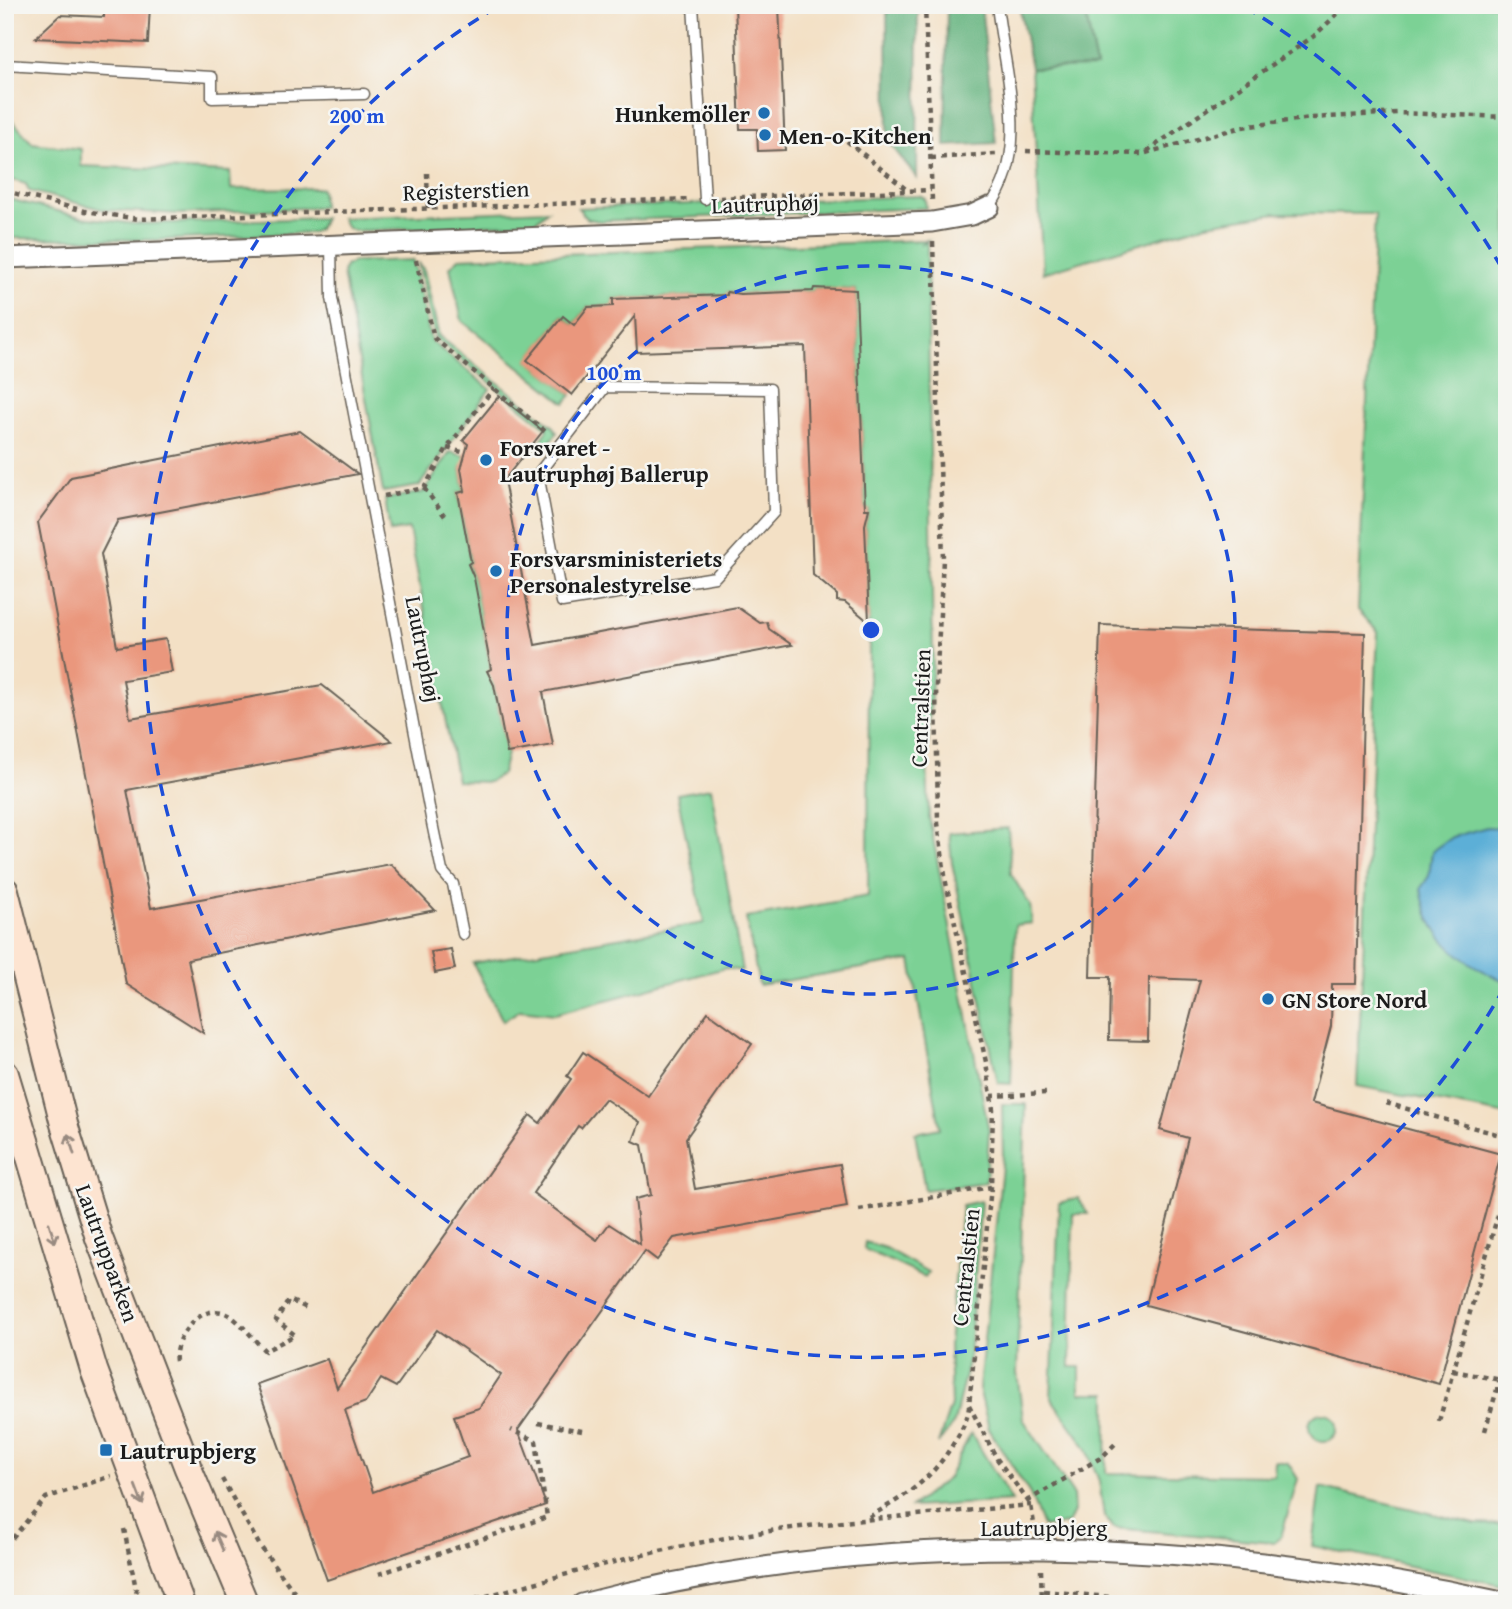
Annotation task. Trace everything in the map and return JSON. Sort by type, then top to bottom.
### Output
[{"type":"street","name":"Lautruphøj","points":[[5,258],[932,222],[955,220],[989,207]]},
{"type":"street","name":"Lautrupparken","points":[[5,891],[64,1124],[99,1237],[188,1468],[245,1604]]},
{"type":"street","name":"Lautrupparken","points":[[5,1074],[94,1370],[181,1604]]},
{"type":"street","name":"Lautrupbjerg","points":[[582,1604],[695,1577],[805,1560],[1038,1548],[1088,1549],[1336,1570],[1507,1603]]},
{"type":"lane","points":[[694,5],[705,199]]},
{"type":"lane","name":"Lautruphøj","points":[[989,207],[1003,190],[1012,152],[1010,102],[997,5]]},
{"type":"lane","points":[[5,65],[212,77],[212,98],[364,94]]},
{"type":"lane","name":"Lautruphøj","points":[[331,245],[332,298],[442,871],[453,884],[463,934]]},
{"type":"lane","points":[[605,387],[770,389],[774,512],[740,552],[715,577],[562,602],[538,474],[605,387]]},
{"type":"path","name":"Centralstien","points":[[457,1604],[631,1557],[715,1540],[869,1518],[909,1495],[934,1471],[968,1418],[994,1148],[991,1096],[946,883],[938,823],[936,686],[943,559],[925,5]]},
{"type":"path","points":[[1142,154],[1314,36],[1347,5]]},
{"type":"path","points":[[931,158],[1044,150],[1142,154],[1242,127],[1311,118],[1398,113],[1507,117]]},
{"type":"path","points":[[846,141],[908,191]]},
{"type":"path","points":[[427,173],[428,209]]},
{"type":"path","name":"Registerstien","points":[[5,191],[85,211],[138,219],[931,190]]},
{"type":"path","points":[[414,242],[434,338],[548,432],[541,440]]},
{"type":"path","points":[[371,499],[424,488],[447,448],[494,388]]},
{"type":"path","points":[[447,448],[462,452]]},
{"type":"path","points":[[424,488],[447,519]]},
{"type":"path","points":[[991,1096],[1047,1093]]},
{"type":"path","points":[[1386,1103],[1507,1137]]},
{"type":"path","points":[[1439,1421],[1507,1182]]},
{"type":"path","points":[[859,1210],[990,1187]]},
{"type":"path","points":[[177,1368],[176,1342],[186,1328],[202,1316],[214,1311],[228,1314],[265,1350],[295,1335],[275,1321],[289,1300],[307,1308]]},
{"type":"path","points":[[1453,1371],[1507,1381]]},
{"type":"path","points":[[1485,1431],[1500,1379]]},
{"type":"path","points":[[969,1405],[997,1459],[1029,1503],[1044,1591],[1042,1604]]},
{"type":"path","points":[[538,1423],[582,1431]]},
{"type":"path","points":[[379,1574],[548,1517],[536,1441],[511,1430]]},
{"type":"path","points":[[869,1518],[1029,1503],[1102,1457],[1118,1441]]},
{"type":"path","points":[[215,1468],[260,1546],[303,1604]]},
{"type":"path","points":[[6,1546],[46,1498],[113,1475],[116,1488]]},
{"type":"path","points":[[124,1527],[139,1604]]},
{"type":"path","points":[[1044,1591],[1184,1604]]},
{"type":"green space","points":[[887,5],[918,5],[917,178],[888,141]]},
{"type":"green space","points":[[947,5],[981,5],[996,143],[945,146]]},
{"type":"green space","points":[[1019,5],[1084,5],[1096,67],[1031,68]]},
{"type":"green space","points":[[1084,5],[1507,5],[1507,1115],[1357,1086],[1378,632],[1358,610],[1375,214],[1276,213],[1207,224],[1043,273],[1031,68],[1096,67]]},
{"type":"green space","points":[[5,81],[10,81],[9,117],[32,143],[81,149],[81,166],[230,172],[231,189],[321,188],[323,207],[180,214],[105,210],[29,191],[26,184],[5,178]]},
{"type":"green space","points":[[921,196],[925,199],[926,208],[599,221],[588,219],[578,208]]},
{"type":"green space","points":[[5,198],[81,217],[136,224],[324,218],[319,229],[311,233],[158,240],[5,238]]},
{"type":"green space","points":[[548,210],[534,223],[355,231],[347,228],[341,218]]},
{"type":"green space","points":[[928,240],[920,245],[927,242],[933,661],[927,763],[929,817],[989,1131],[986,1182],[925,1190],[915,1133],[940,1128],[911,960],[759,985],[746,918],[868,896],[869,633],[865,525],[869,510],[865,509],[856,290],[815,288],[813,291],[740,294],[728,292],[727,295],[613,299],[613,306],[588,307],[574,325],[563,316],[528,360],[572,395],[565,403],[462,321],[450,267],[459,258]]},
{"type":"green space","points":[[413,260],[431,341],[490,389],[419,486],[383,492],[343,273],[345,266],[353,262]]},
{"type":"green space","points":[[418,262],[424,270],[439,336],[554,427],[557,433],[543,451],[536,449],[548,429],[435,338]]},
{"type":"green space","points":[[450,452],[469,457],[461,468],[465,491],[458,493],[471,562],[468,564],[474,578],[507,753],[502,774],[489,782],[457,781],[409,529],[390,532],[385,499],[424,492]]},
{"type":"green space","points":[[711,788],[742,971],[725,968],[555,1014],[520,1010],[503,1021],[473,963],[704,923],[677,794]]},
{"type":"green space","points":[[1008,828],[1011,874],[1030,905],[1032,923],[1015,925],[1011,1084],[998,1083],[952,863],[949,833]]},
{"type":"green space","points":[[1002,1104],[1026,1104],[1017,1373],[1023,1419],[1073,1494],[1074,1512],[1068,1524],[1043,1527],[1030,1494],[989,1429],[979,1388],[1003,1156]]},
{"type":"green space","points":[[1078,1198],[1088,1214],[1073,1214],[1070,1367],[1080,1367],[1080,1393],[1107,1393],[1106,1473],[1274,1476],[1275,1461],[1288,1463],[1298,1479],[1281,1537],[1274,1542],[1114,1528],[1104,1516],[1099,1481],[1086,1447],[1051,1398],[1059,1203]]},
{"type":"green space","points":[[981,1201],[969,1357],[954,1423],[938,1444],[951,1405],[949,1345],[962,1205]]},
{"type":"green space","points":[[865,1242],[885,1248],[928,1272],[925,1277],[864,1249]]},
{"type":"green space","points":[[1323,1413],[1333,1417],[1337,1427],[1333,1437],[1323,1441],[1313,1437],[1309,1427],[1313,1417]]},
{"type":"green space","points":[[971,1433],[1012,1501],[911,1507],[948,1478]]},
{"type":"green space","points":[[1320,1487],[1475,1524],[1507,1525],[1507,1586],[1312,1546]]},
{"type":"water","points":[[1487,827],[1507,828],[1507,982],[1476,967],[1450,947],[1431,921],[1421,888],[1429,876],[1432,851],[1452,837]]},
{"type":"building","points":[[104,5],[150,5],[148,43],[35,38],[60,15],[104,17]]},
{"type":"building","points":[[735,5],[779,5],[785,150],[758,151],[757,129],[740,129]]},
{"type":"building","points":[[814,288],[856,290],[865,509],[869,509],[865,525],[869,622],[845,602],[837,601],[837,595],[813,575],[805,346],[637,352],[635,316],[572,395],[527,360],[563,316],[574,325],[588,307],[613,306],[613,299],[727,295],[727,292],[740,294],[813,291]]},
{"type":"building","name":"Forsvarsministeriets Personalestyrelse","points":[[499,396],[543,431],[504,480],[535,645],[737,607],[760,623],[767,622],[769,629],[792,645],[543,692],[553,745],[507,753],[494,685],[487,671],[491,669],[474,578],[468,564],[471,562],[458,493],[465,491],[461,469],[468,444],[463,440]]},
{"type":"building","points":[[300,431],[358,474],[118,520],[101,554],[117,647],[166,639],[172,672],[123,680],[130,718],[322,685],[392,741],[127,790],[151,908],[391,864],[435,910],[188,959],[203,1033],[126,984],[38,522],[71,477]]},
{"type":"building","name":"GN Store Nord","points":[[1100,625],[1365,633],[1356,984],[1332,984],[1331,1026],[1311,1103],[1501,1154],[1439,1384],[1146,1305],[1188,1138],[1160,1130],[1200,980],[1149,978],[1148,1041],[1109,1040],[1110,977],[1090,977]]},
{"type":"building","points":[[451,949],[455,969],[435,973],[431,952]]},
{"type":"building","points":[[708,1012],[752,1044],[686,1138],[695,1189],[840,1164],[847,1207],[674,1238],[657,1260],[645,1251],[518,1430],[546,1505],[327,1580],[257,1384],[327,1359],[337,1388],[530,1115],[540,1123],[571,1079],[567,1076],[583,1052],[648,1096]],"holes":[[[605,1099],[640,1122],[633,1141],[642,1145],[651,1195],[635,1199],[640,1244],[609,1224],[597,1240],[533,1193],[578,1126],[581,1128]],[[437,1330],[501,1375],[479,1408],[454,1416],[468,1457],[373,1492],[345,1410],[366,1402],[381,1379],[396,1387]]]},
{"type":"place","name":"Hunkemöller","points":[[764,113]]},
{"type":"place","name":"Men-o-Kitchen","points":[[765,135]]},
{"type":"place","name":"Forsvaret - Lautruphøj Ballerup","points":[[486,460]]},
{"type":"place","name":"Forsvarsministeriets Personalestyrelse","points":[[496,571]]},
{"type":"place","name":"GN Store Nord","points":[[1268,999]]},
{"type":"place","name":"Lautrupbjerg","points":[[106,1450]]}]
